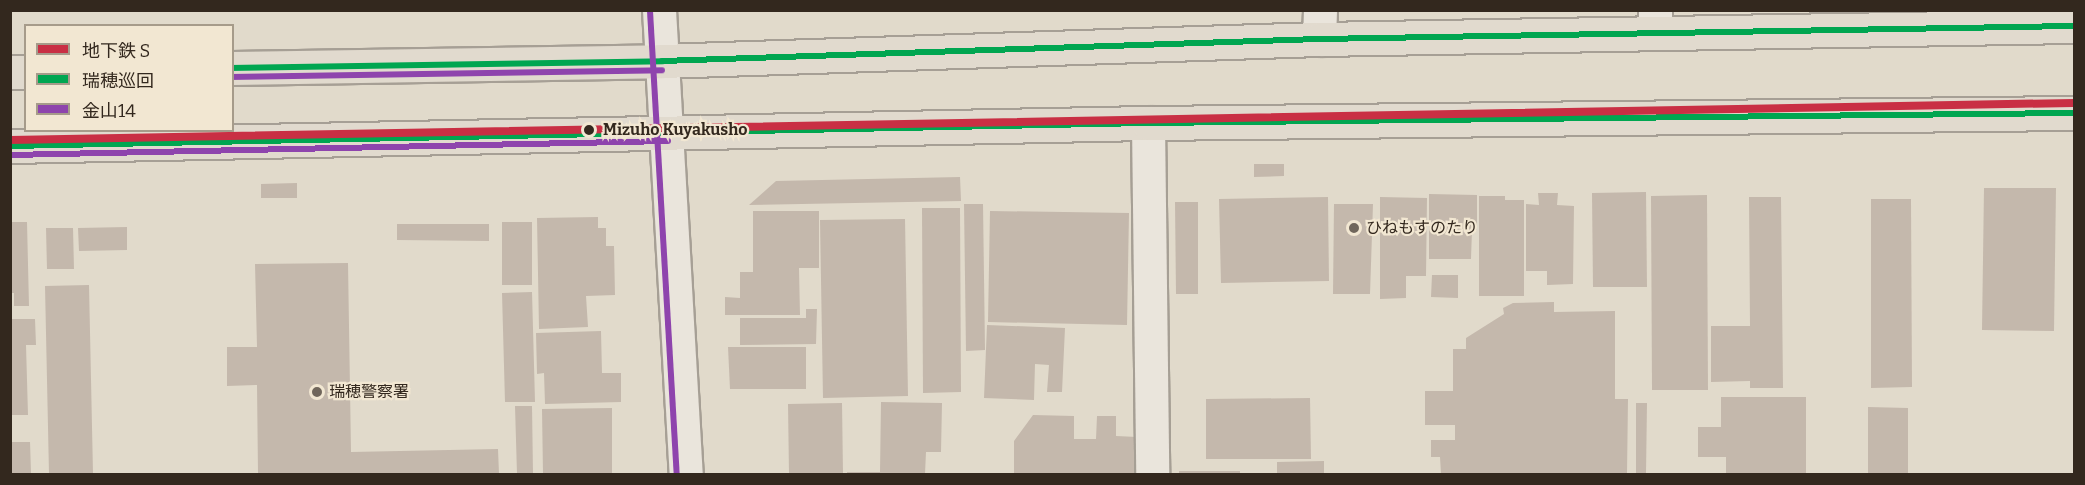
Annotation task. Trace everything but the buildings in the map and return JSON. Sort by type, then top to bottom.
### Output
[{"type":"main road","points":[[234,68],[662,61],[1320,25],[1655,22],[2074,26]]},
{"type":"main road","points":[[10,146],[1148,123],[2074,113]]},
{"type":"street","points":[[659,10],[668,132],[686,474]]},
{"type":"street","points":[[1148,123],[1152,474]]},
{"type":"metro line","name":"S","points":[[10,140],[2074,103]]},
{"type":"transit line","name":"金山14","points":[[650,11],[677,474]]},
{"type":"transit line","name":"瑞穂巡回","points":[[234,68],[662,61],[1319,39],[2074,26]]},
{"type":"transit line","name":"金山14","points":[[234,77],[662,70]]},
{"type":"transit line","name":"瑞穂巡回","points":[[10,146],[1148,123],[2074,113]]},
{"type":"transit line","name":"金山14","points":[[10,155],[668,141]]},
{"type":"place","name":"Mizuho Kuyakusho","points":[[589,130]]},
{"type":"place","name":"ひねもすのたり","points":[[1354,228]]},
{"type":"place","name":"瑞穂警察署","points":[[317,392]]}]
